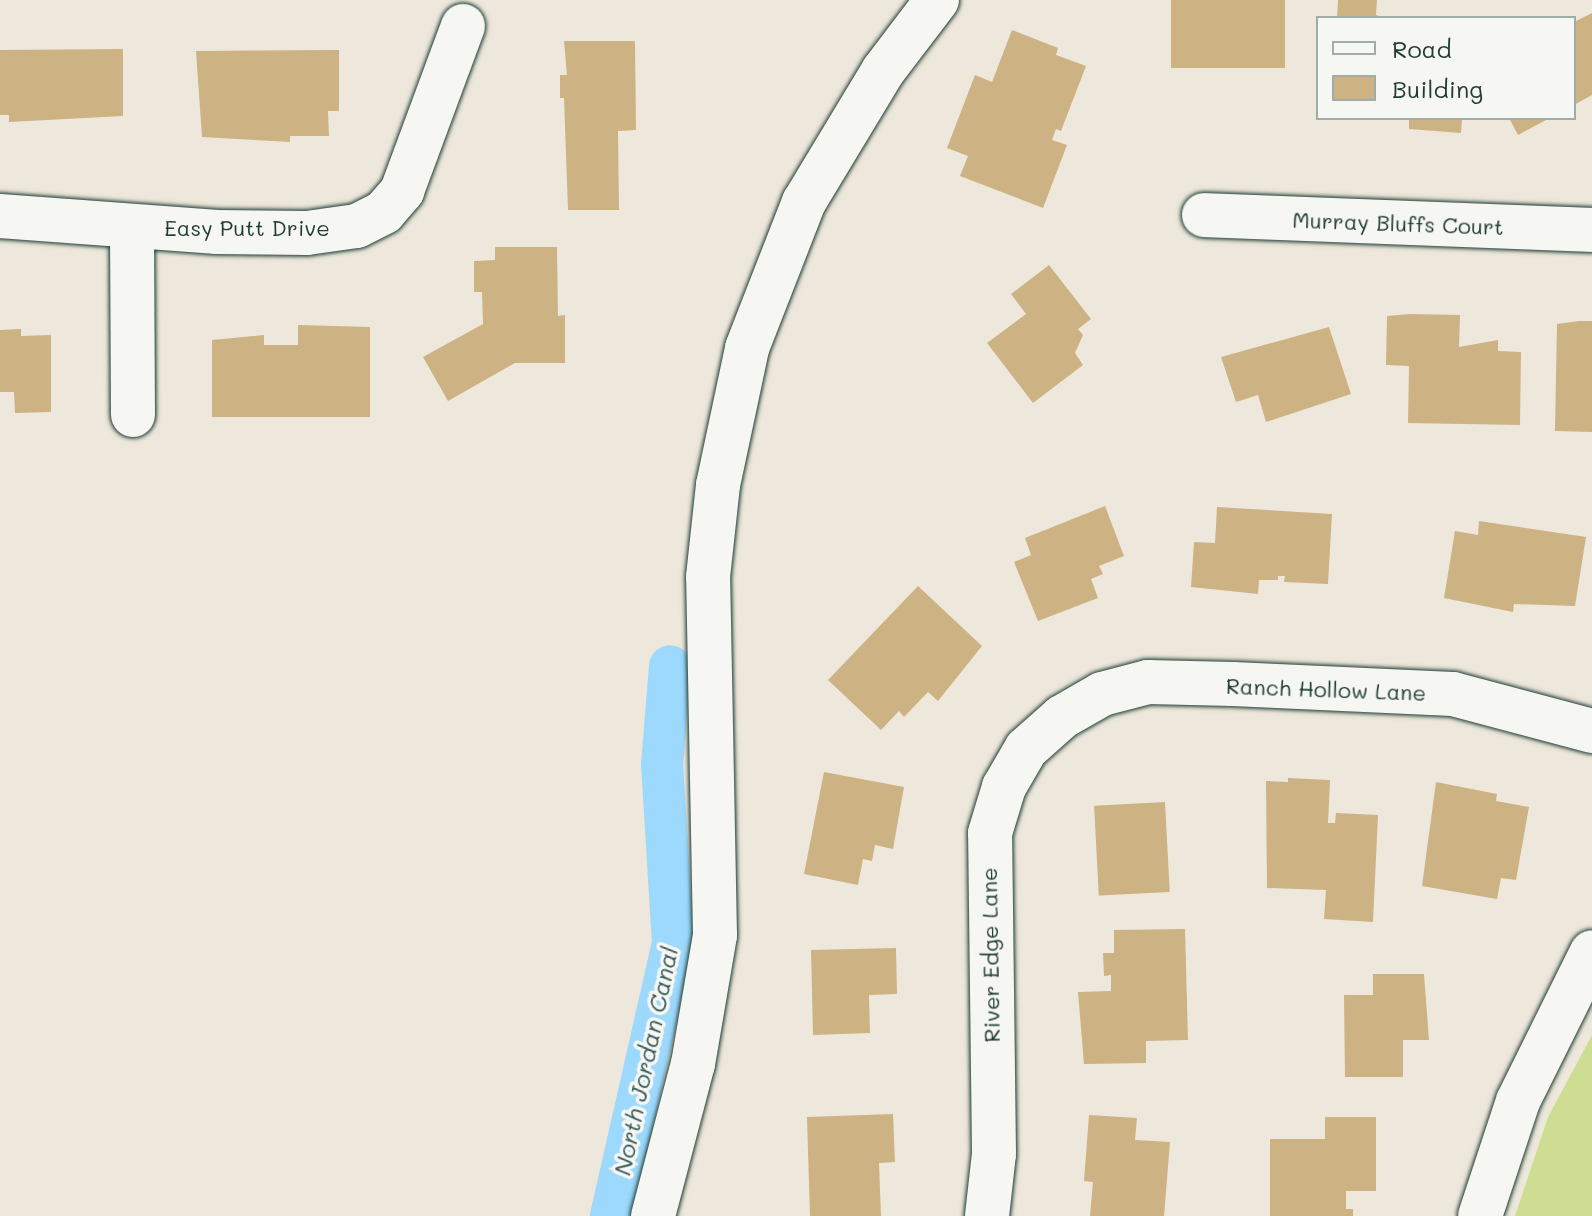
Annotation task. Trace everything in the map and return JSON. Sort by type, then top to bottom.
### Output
[{"type":"street","points":[[653,1216],[693,1064],[715,935],[708,577],[718,485],[747,348],[804,202],[883,71],[937,0]]},
{"type":"street","name":"Easy Putt Drive","points":[[0,216],[132,227],[307,233],[357,226],[384,212],[414,165],[463,26]]},
{"type":"street","name":"Murray Bluffs Court","points":[[1204,215],[1592,230]]},
{"type":"street","points":[[132,227],[133,415]]},
{"type":"street","name":"Ranch Hollow Lane","points":[[1062,717],[1102,694],[1148,682],[1453,694],[1592,731]]},
{"type":"street","name":"River Edge Lane","points":[[987,1216],[994,1154],[990,833],[1004,787],[1026,749],[1062,717]]},
{"type":"street","points":[[1480,1216],[1518,1101],[1592,952]]},
{"type":"green space","points":[[1592,1035],[1592,1216],[1515,1216],[1548,1117]]},
{"type":"building","points":[[1171,0],[1285,0],[1285,68],[1171,68]]},
{"type":"building","points":[[1338,0],[1377,0],[1376,15],[1379,16],[1337,16]]},
{"type":"building","points":[[1592,13],[1592,95],[1576,104],[1576,21]]},
{"type":"building","points":[[1012,30],[1058,48],[1056,55],[1086,66],[1061,131],[1056,129],[1052,140],[1067,145],[1043,208],[960,176],[968,156],[947,148],[975,75],[992,82]]},
{"type":"building","points":[[564,41],[635,41],[636,130],[618,131],[619,210],[568,210],[564,98],[560,98],[560,75],[567,75]]},
{"type":"building","points":[[123,49],[123,116],[9,122],[9,115],[0,115],[0,50]]},
{"type":"building","points":[[339,50],[339,111],[328,111],[329,136],[290,136],[290,142],[202,137],[196,51]]},
{"type":"building","points":[[1409,120],[1462,120],[1461,133],[1409,129]]},
{"type":"building","points":[[1510,120],[1546,120],[1518,135]]},
{"type":"building","points":[[495,247],[557,247],[558,316],[565,315],[565,363],[515,363],[448,401],[423,357],[483,324],[482,292],[474,292],[474,261],[495,260]]},
{"type":"building","points":[[1049,265],[1091,319],[1078,329],[1083,335],[1075,353],[1083,365],[1033,403],[987,343],[1026,314],[1011,294]]},
{"type":"building","points":[[1460,315],[1459,347],[1498,340],[1498,351],[1521,352],[1520,425],[1408,423],[1409,366],[1386,365],[1387,316]]},
{"type":"building","points":[[1592,321],[1592,432],[1555,431],[1557,324]]},
{"type":"building","points":[[298,325],[370,327],[370,417],[212,417],[212,340],[264,335],[264,345],[298,345]]},
{"type":"building","points":[[1329,327],[1351,394],[1266,422],[1258,395],[1236,402],[1221,357]]},
{"type":"building","points":[[21,329],[21,336],[51,335],[51,412],[15,413],[14,392],[0,392],[0,330]]},
{"type":"building","points":[[1105,506],[1124,556],[1099,566],[1103,574],[1091,579],[1098,598],[1038,621],[1014,562],[1031,555],[1025,538]]},
{"type":"building","points":[[1217,507],[1332,514],[1328,584],[1284,582],[1285,576],[1278,576],[1278,580],[1259,580],[1258,594],[1191,587],[1194,542],[1215,543]]},
{"type":"building","points":[[1479,521],[1586,537],[1575,606],[1514,604],[1513,612],[1444,598],[1455,531],[1478,535]]},
{"type":"building","points":[[918,586],[982,646],[938,701],[928,692],[904,717],[899,711],[881,730],[828,680]]},
{"type":"building","points":[[824,772],[904,787],[893,849],[875,845],[872,861],[863,859],[858,885],[804,874]]},
{"type":"building","points":[[1288,778],[1330,780],[1328,823],[1335,823],[1336,813],[1378,815],[1373,922],[1324,919],[1326,890],[1267,888],[1266,781],[1288,782]]},
{"type":"building","points":[[1436,782],[1497,794],[1496,801],[1529,807],[1516,880],[1501,878],[1497,899],[1422,886]]},
{"type":"building","points":[[1165,802],[1170,892],[1099,896],[1094,806]]},
{"type":"building","points":[[1185,929],[1188,1040],[1146,1041],[1146,1063],[1084,1064],[1078,992],[1111,991],[1111,975],[1104,976],[1103,953],[1114,953],[1114,930]]},
{"type":"building","points":[[896,948],[897,994],[869,995],[870,1033],[813,1035],[811,950]]},
{"type":"building","points":[[1373,974],[1424,974],[1429,1040],[1403,1040],[1403,1077],[1345,1077],[1344,995],[1373,995]]},
{"type":"building","points":[[893,1114],[895,1162],[879,1163],[881,1216],[810,1216],[807,1117]]},
{"type":"building","points":[[1089,1115],[1137,1118],[1135,1140],[1170,1142],[1164,1216],[1090,1216],[1093,1182],[1084,1181]]},
{"type":"building","points":[[1325,1117],[1376,1117],[1376,1191],[1346,1191],[1346,1209],[1353,1209],[1353,1216],[1270,1216],[1270,1139],[1325,1139]]},
{"type":"waterway","name":"North Jordan Canal","points":[[611,1216],[673,944],[662,765],[670,666]]}]
